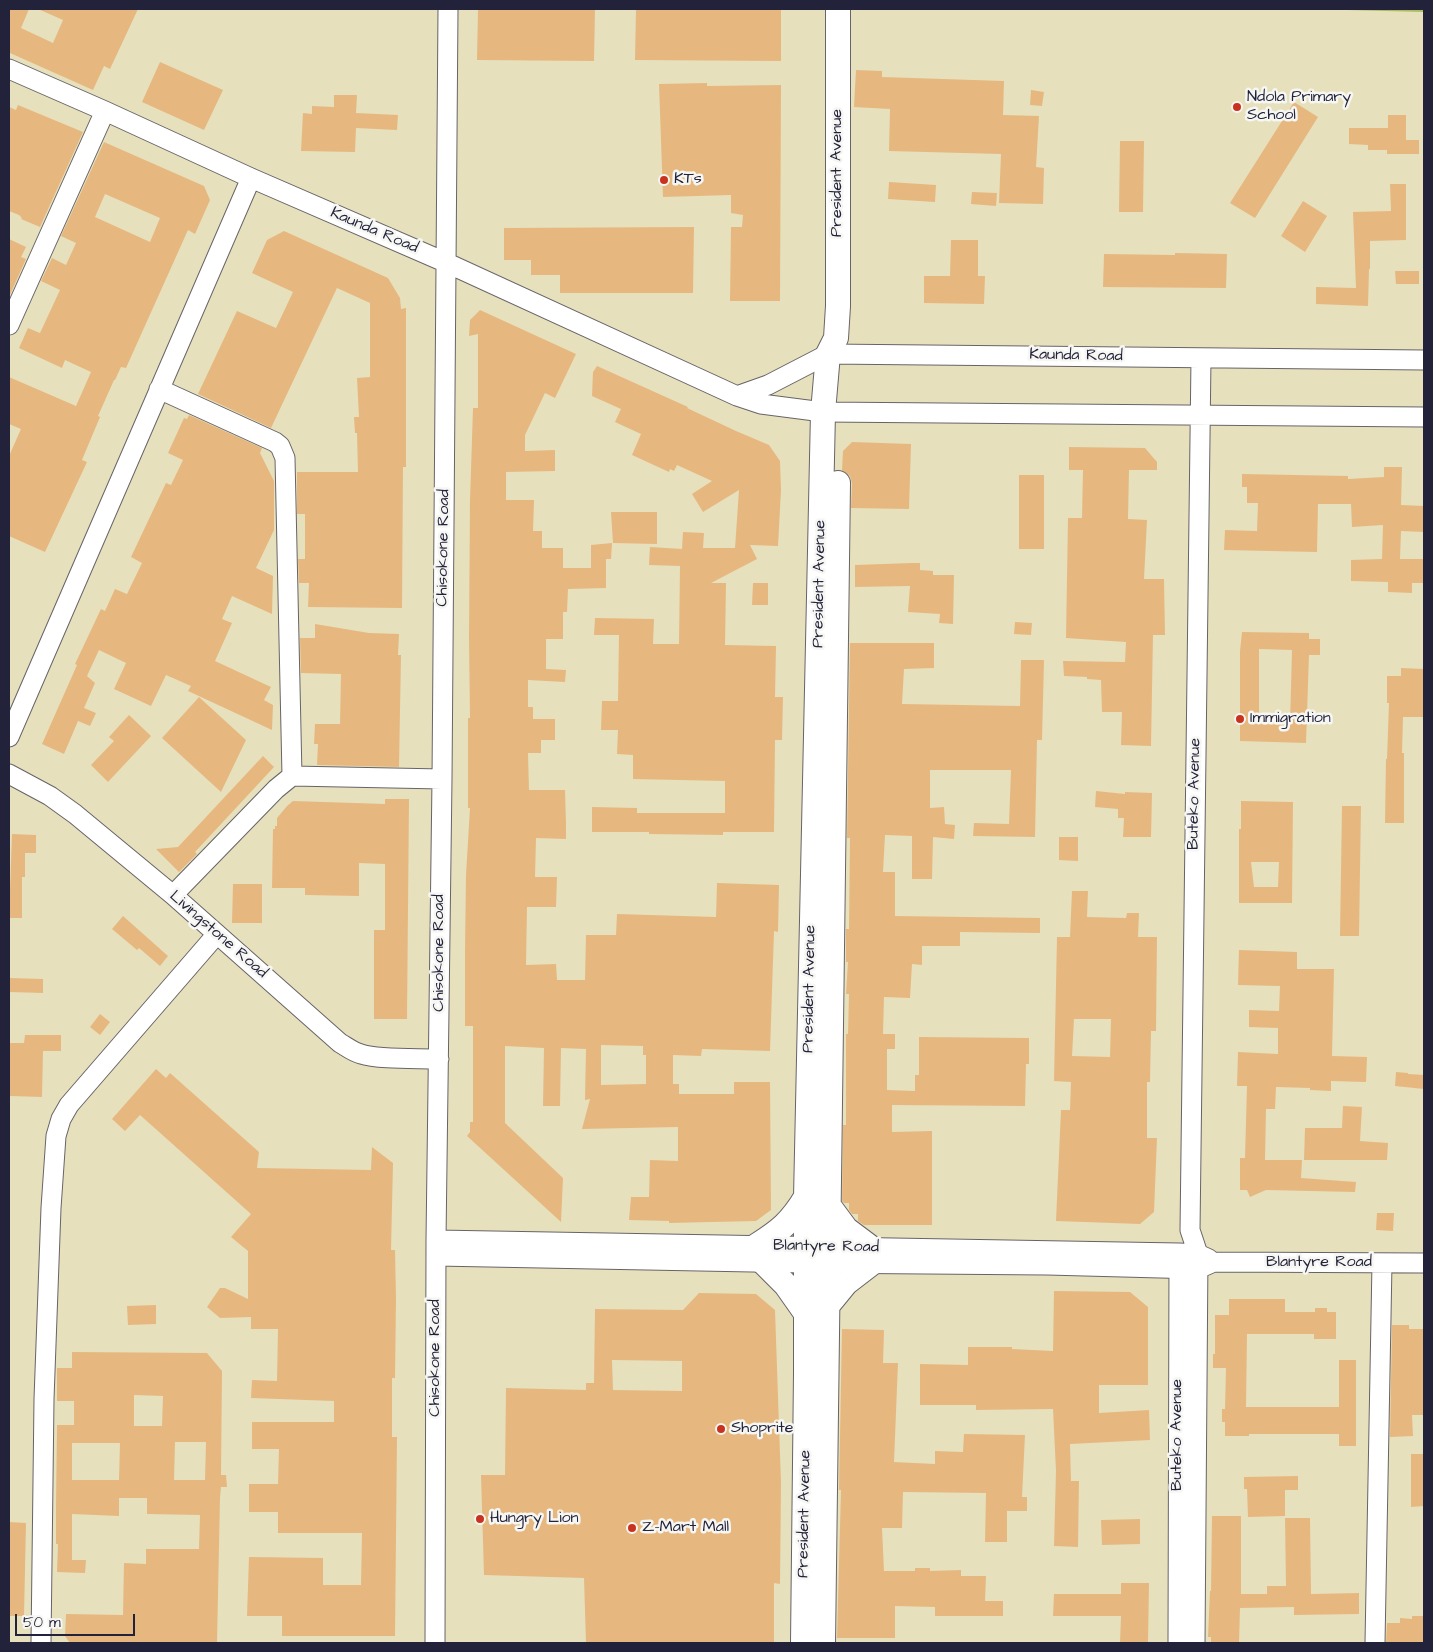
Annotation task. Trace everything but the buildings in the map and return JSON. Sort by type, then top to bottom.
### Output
[{"type":"main road","name":"President Avenue","points":[[823,1643],[828,1305],[806,1197],[831,412],[838,306],[838,9]]},
{"type":"main road","name":"President Avenue","points":[[803,1643],[805,1312],[829,1206],[831,412]]},
{"type":"main road","points":[[805,1312],[786,1285],[760,1254],[787,1224],[806,1197]]},
{"type":"main road","points":[[828,1305],[871,1255],[846,1229],[829,1206]]},
{"type":"street","name":"Chisokone Road","points":[[435,1643],[436,1248],[448,9]]},
{"type":"street","name":"Kaunda Road","points":[[9,69],[251,178],[447,263],[737,396],[760,404],[831,412],[1424,418]]},
{"type":"street","points":[[9,325],[105,111]]},
{"type":"street","points":[[9,737],[251,178]]},
{"type":"street","name":"Kaunda Road","points":[[737,396],[768,385],[835,348],[1201,358],[1424,360]]},
{"type":"street","name":"Buteko Avenue","points":[[1195,1643],[1187,1547],[1179,1261],[1190,1230],[1201,358]]},
{"type":"street","points":[[159,389],[275,442],[284,451],[292,776]]},
{"type":"street","name":"Livingstone Road","points":[[9,774],[63,804],[173,895],[350,1050],[375,1056],[439,1060]]},
{"type":"street","points":[[173,895],[276,789],[292,776],[442,779]]},
{"type":"street","points":[[41,1643],[44,1390],[51,1208],[56,1136],[61,1119],[69,1104],[217,934]]},
{"type":"street","name":"Buteko Avenue","points":[[1178,1643],[1187,1547],[1204,1262],[1190,1230]]},
{"type":"street","name":"Blantyre Road","points":[[436,1248],[871,1255],[1047,1265],[1179,1261],[1424,1263]]},
{"type":"street","points":[[1375,1643],[1382,1263]]},
{"type":"green space","points":[[1307,9],[1424,9],[1424,12]]},
{"type":"place","name":"Ndola Primary School","points":[[1237,107]]},
{"type":"place","name":"KTs","points":[[664,180]]},
{"type":"place","name":"Immigration","points":[[1240,719]]},
{"type":"place","name":"Shoprite","points":[[721,1429]]},
{"type":"place","name":"Hungry Lion","points":[[480,1519]]},
{"type":"place","name":"Z-Mart Mall","points":[[632,1528]]}]
